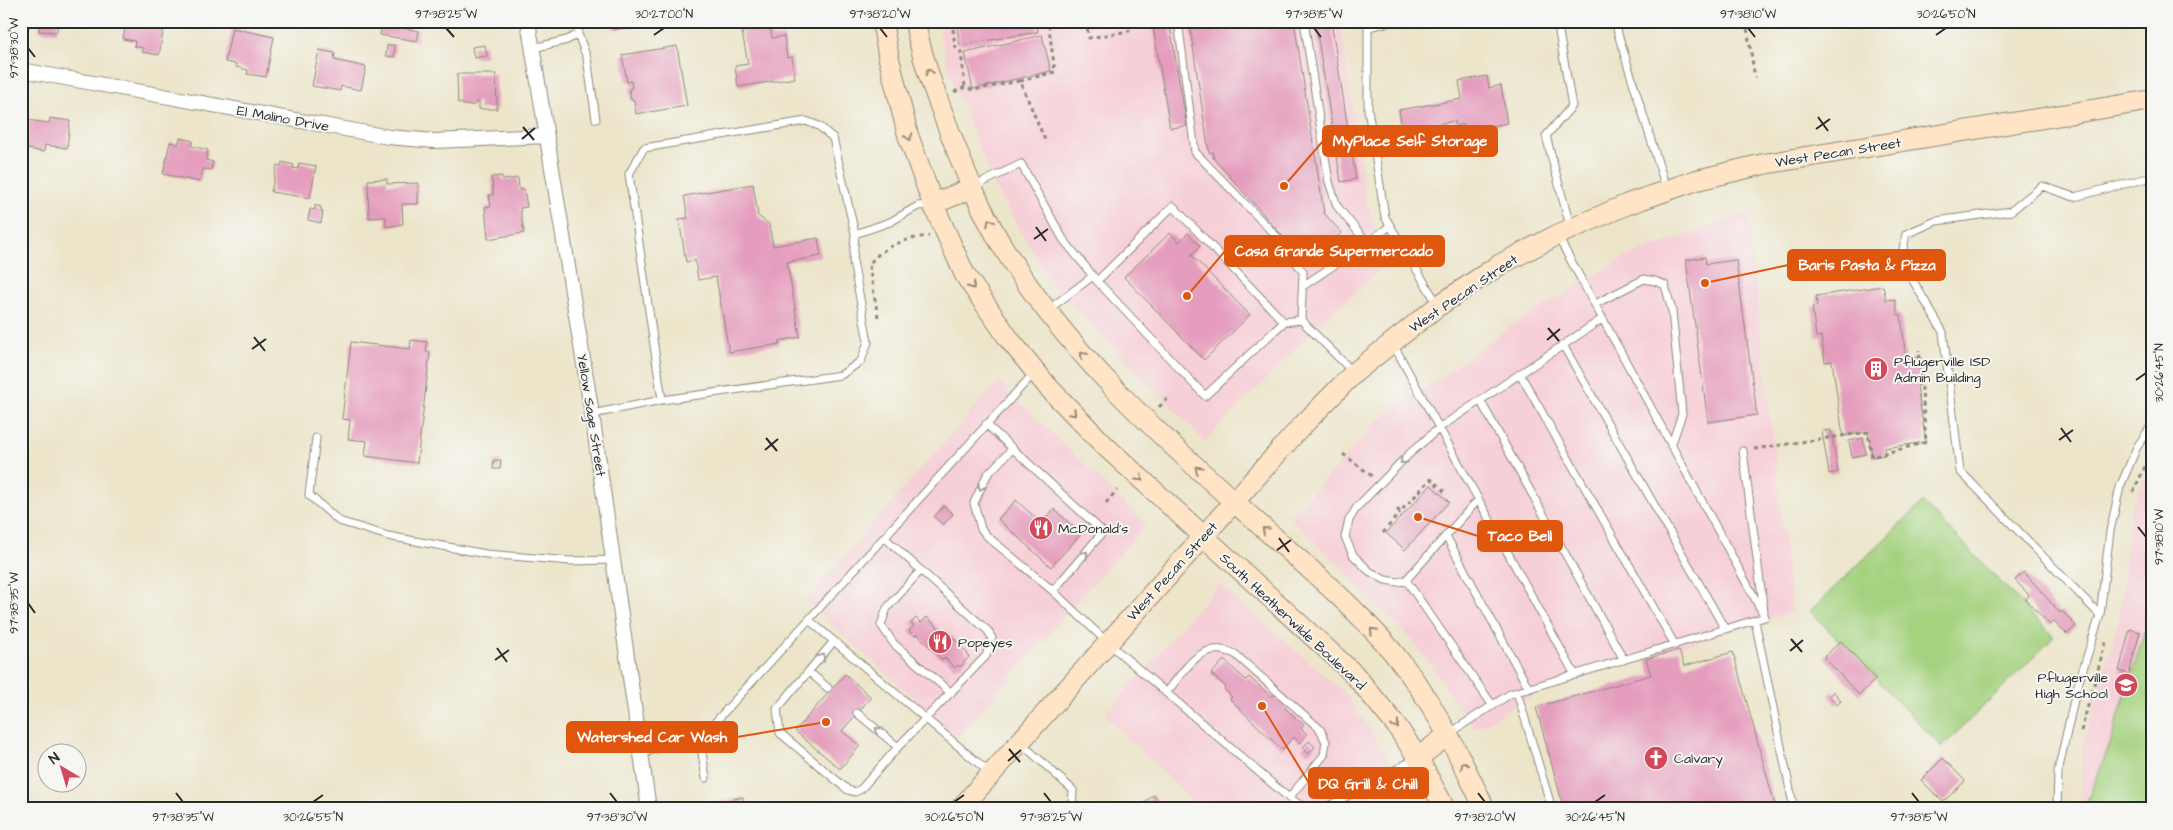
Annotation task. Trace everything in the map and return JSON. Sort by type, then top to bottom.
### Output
[{"type":"main road","name":"South Heatherwilde Boulevard","points":[[882,21],[889,59],[908,135],[933,204],[965,275],[1009,339],[1035,371],[1104,445],[1354,674],[1396,725],[1418,758],[1445,809]]},
{"type":"main road","points":[[915,21],[918,42],[941,109],[972,188],[1005,251],[1047,311],[1084,356],[1139,414],[1344,602],[1378,636],[1406,669],[1449,734],[1485,809]]},
{"type":"main road","name":"West Pecan Street","points":[[960,809],[1299,429],[1354,374],[1392,342],[1438,306],[1499,266],[1564,232],[1628,204],[1697,180],[1764,164],[2152,100]]},
{"type":"main road","points":[[933,204],[972,188]]},
{"type":"main road","points":[[1418,758],[1449,734]]},
{"type":"street","name":"Yellow Sage Street","points":[[528,21],[592,414],[649,809]]},
{"type":"street","name":"El Malino Drive","points":[[21,70],[389,137],[434,140],[547,136]]},
{"type":"lane","points":[[578,21],[578,34],[587,58],[596,119]]},
{"type":"lane","points":[[683,21],[683,25],[705,21]]},
{"type":"lane","points":[[1178,21],[1195,152],[1282,242],[1303,272],[1301,320],[1354,374]]},
{"type":"lane","points":[[1304,21],[1329,182],[1337,206],[1367,243]]},
{"type":"lane","points":[[1395,21],[1368,24],[1368,109],[1385,217],[1438,306]]},
{"type":"lane","points":[[1557,21],[1572,106],[1546,136],[1564,232],[1602,319],[1765,617]]},
{"type":"lane","points":[[1616,21],[1618,34],[1666,191]]},
{"type":"lane","points":[[533,48],[567,40],[578,34]]},
{"type":"lane","points":[[592,414],[662,400],[841,375],[861,361],[868,342],[853,262],[855,234],[833,138],[819,126],[806,121],[644,148],[629,174],[662,400]]},
{"type":"lane","points":[[972,188],[1021,164],[1063,239],[1095,279],[1205,396],[1284,322],[1301,320]]},
{"type":"lane","points":[[2100,615],[1960,471],[1943,332],[1901,260],[1906,234],[1936,221],[2011,211],[2042,186],[2074,197],[2152,177]]},
{"type":"lane","points":[[855,234],[890,222],[918,206],[933,204]]},
{"type":"lane","points":[[1047,311],[1095,279],[1173,206],[1284,322]]},
{"type":"lane","points":[[1303,286],[1390,226]]},
{"type":"lane","points":[[1595,304],[1644,279],[1665,285],[1672,311],[1682,414],[1671,446]]},
{"type":"lane","points":[[1478,500],[1406,580],[1398,582],[1385,580],[1369,571],[1353,555],[1345,537],[1349,520],[1357,507],[1439,428],[1602,319]]},
{"type":"lane","points":[[1392,342],[1575,675]]},
{"type":"lane","points":[[1563,345],[1725,629]]},
{"type":"lane","points":[[640,754],[707,731],[1035,371]]},
{"type":"lane","points":[[1520,374],[1675,645]]},
{"type":"lane","points":[[1480,400],[1624,660]]},
{"type":"lane","points":[[986,424],[1103,532],[1053,591]]},
{"type":"lane","points":[[2057,809],[2058,772],[2076,690],[2100,615],[2110,531],[2120,487],[2137,447],[2152,426]]},
{"type":"lane","points":[[316,438],[309,495],[339,521],[388,536],[486,554],[572,561],[614,560]]},
{"type":"lane","points":[[1012,449],[988,475],[979,488],[974,503],[981,529],[1166,693],[1289,798],[1307,809]]},
{"type":"lane","points":[[1743,450],[1765,617]]},
{"type":"lane","points":[[1446,536],[1529,689]]},
{"type":"lane","points":[[834,642],[777,709],[780,732],[848,790],[854,792],[861,789],[898,747],[986,656],[992,638],[988,631],[884,537]]},
{"type":"lane","points":[[920,570],[887,608],[881,625],[894,644],[951,693]]},
{"type":"lane","points":[[1406,580],[1493,706]]},
{"type":"lane","points":[[1449,734],[1510,694],[1765,617]]},
{"type":"lane","points":[[809,620],[991,774]]},
{"type":"lane","points":[[1755,621],[1794,809]]},
{"type":"lane","points":[[1166,693],[1202,652],[1212,648],[1224,649],[1234,654],[1320,729],[1326,742],[1324,755],[1289,798]]},
{"type":"lane","points":[[809,672],[828,688]]},
{"type":"lane","points":[[1518,692],[1552,809]]},
{"type":"lane","points":[[857,713],[898,747]]},
{"type":"lane","points":[[699,734],[706,778]]},
{"type":"lane","points":[[1020,741],[1073,790],[1072,809]]},
{"type":"lane","points":[[1323,809],[1418,758]]},
{"type":"path","points":[[952,21],[955,46],[961,52],[965,87]]},
{"type":"path","points":[[965,87],[972,90],[1055,72],[1048,21]]},
{"type":"path","points":[[1086,21],[1089,38],[1129,31],[1128,21]]},
{"type":"path","points":[[1746,21],[1755,78]]},
{"type":"path","points":[[1020,81],[1045,140]]},
{"type":"path","points":[[952,94],[965,87]]},
{"type":"path","points":[[878,317],[868,269],[874,258],[880,252],[914,238],[932,236]]},
{"type":"path","points":[[1743,450],[1868,432],[1872,457],[1926,442],[1918,350]]},
{"type":"path","points":[[1157,408],[1169,397]]},
{"type":"path","points":[[1343,454],[1359,467],[1364,468],[1375,479]]},
{"type":"path","points":[[1382,533],[1399,511],[1431,479],[1445,492]]},
{"type":"path","points":[[1106,503],[1118,490]]},
{"type":"shaded area","points":[[937,21],[1340,21],[1366,202],[1388,263],[1325,319],[1205,441],[1054,287],[997,191],[950,76]]},
{"type":"shaded area","points":[[1748,213],[1792,612],[1540,691],[1475,729],[1412,639],[1290,517],[1377,422],[1516,323],[1627,256]]},
{"type":"shaded area","points":[[998,381],[1146,524],[958,737],[805,601]]},
{"type":"shaded area","name":"Pflugerville High School","points":[[2152,460],[2152,809],[2081,809],[2082,747],[2118,623],[2131,508]]},
{"type":"shaded area","points":[[1219,584],[1346,694],[1404,782],[1347,809],[1200,809],[1105,715]]},
{"type":"green space","points":[[1923,502],[2054,637],[1942,747],[1810,611]]},
{"type":"green space","points":[[2152,615],[2152,809],[2084,809],[2110,744],[2147,623]]},
{"type":"building","points":[[21,21],[29,21],[29,28],[21,27]]},
{"type":"building","points":[[40,21],[58,21],[57,32],[39,31]]},
{"type":"building","points":[[126,21],[165,21],[159,55],[142,52],[143,48],[134,46],[135,41],[123,39]]},
{"type":"building","points":[[391,21],[404,21],[403,28],[419,31],[417,41],[380,35],[382,25],[390,27]]},
{"type":"building","points":[[612,21],[658,21],[658,22],[613,30]]},
{"type":"building","points":[[956,21],[1037,21],[1038,32],[960,45]]},
{"type":"building","points":[[1087,21],[1113,21],[1113,22],[1088,26]]},
{"type":"building","points":[[1152,21],[1169,21],[1187,126],[1170,128]]},
{"type":"building","points":[[1189,21],[1294,21],[1324,213],[1342,233],[1329,244],[1327,241],[1305,261],[1214,159],[1213,152],[1209,153]]},
{"type":"building","points":[[1315,21],[1331,21],[1356,179],[1341,182]]},
{"type":"building","points":[[770,27],[772,38],[784,36],[787,58],[792,57],[795,78],[738,87],[735,66],[748,64],[742,32]]},
{"type":"building","points":[[232,28],[274,37],[266,77],[247,74],[248,70],[236,67],[236,64],[225,62]]},
{"type":"building","points":[[1042,35],[1051,71],[973,89],[965,53]]},
{"type":"building","points":[[387,45],[395,45],[394,57],[386,56]]},
{"type":"building","points":[[485,45],[487,56],[474,58],[472,47]]},
{"type":"building","points":[[677,46],[687,106],[636,114],[634,100],[631,100],[629,89],[632,88],[631,81],[627,82],[622,55]]},
{"type":"building","points":[[319,50],[335,53],[334,60],[366,67],[361,90],[341,86],[340,91],[312,86]]},
{"type":"building","points":[[457,74],[496,74],[497,109],[479,109],[479,102],[476,102],[476,105],[458,103]]},
{"type":"building","points":[[1487,76],[1489,88],[1501,85],[1507,123],[1492,126],[1493,131],[1479,133],[1477,126],[1464,128],[1463,124],[1456,126],[1455,121],[1402,130],[1399,110],[1462,99],[1459,81]]},
{"type":"building","points":[[50,118],[70,121],[67,148],[45,145],[44,152],[23,148],[27,120],[49,123]]},
{"type":"building","points":[[180,138],[193,141],[191,146],[208,150],[206,160],[213,162],[211,170],[203,169],[200,182],[163,174],[170,142],[178,144]]},
{"type":"building","points":[[282,162],[294,165],[293,168],[298,169],[299,163],[316,166],[310,198],[271,192],[277,165],[281,166]]},
{"type":"building","points":[[502,176],[503,180],[518,178],[519,190],[524,189],[527,207],[520,208],[524,233],[488,239],[485,207],[491,206],[489,195],[493,195],[493,189],[491,177]]},
{"type":"building","points":[[387,179],[387,184],[418,183],[418,204],[402,204],[403,224],[386,227],[386,217],[369,218],[368,180]]},
{"type":"building","points":[[753,184],[758,216],[769,224],[773,246],[818,238],[821,256],[787,262],[800,337],[779,341],[780,344],[729,352],[716,277],[698,280],[695,260],[686,262],[679,219],[688,218],[684,196]]},
{"type":"building","points":[[315,205],[321,207],[323,212],[321,223],[308,220],[310,209],[315,210]]},
{"type":"building","points":[[1170,233],[1179,242],[1188,233],[1200,246],[1191,255],[1250,315],[1204,360],[1124,277]]},
{"type":"building","points":[[1705,257],[1706,264],[1736,260],[1757,415],[1708,422],[1686,260]]},
{"type":"building","name":"Pflugerville ISD Admin Building","points":[[1883,286],[1886,300],[1895,299],[1898,315],[1901,315],[1906,360],[1918,358],[1920,385],[1917,386],[1926,442],[1884,448],[1885,455],[1872,457],[1868,432],[1843,436],[1832,361],[1825,362],[1821,336],[1816,337],[1812,307],[1817,306],[1816,296]]},
{"type":"building","points":[[411,340],[427,342],[426,352],[430,352],[417,463],[365,456],[367,441],[348,439],[350,420],[342,419],[351,342],[410,349]]},
{"type":"building","points":[[1831,430],[1838,472],[1829,474],[1822,431]]},
{"type":"building","points":[[1863,438],[1866,454],[1852,457],[1849,441]]},
{"type":"building","points":[[494,460],[501,460],[500,469],[493,469]]},
{"type":"building","points":[[1431,485],[1449,502],[1405,550],[1386,533]]},
{"type":"building","name":"McDonald's","points":[[1016,500],[1041,523],[1054,509],[1081,534],[1051,567],[998,519]]},
{"type":"building","points":[[944,506],[953,514],[943,525],[934,517]]},
{"type":"building","points":[[2024,572],[2060,613],[2062,611],[2076,626],[2067,634],[2054,621],[2050,625],[2025,599],[2029,595],[2015,580]]},
{"type":"building","name":"Popeyes","points":[[927,617],[944,633],[946,630],[968,654],[969,657],[960,667],[958,665],[955,668],[945,658],[942,660],[917,634],[915,636],[909,631],[914,626],[911,623],[916,618],[921,623]]},
{"type":"building","points":[[2130,629],[2140,632],[2129,674],[2119,671]]},
{"type":"building","points":[[1841,641],[1876,679],[1859,695],[1824,657]]},
{"type":"building","name":"Calvary","points":[[1679,650],[1684,666],[1733,652],[1776,809],[1564,809],[1536,707],[1651,675],[1646,659]]},
{"type":"building","points":[[1224,660],[1246,680],[1249,677],[1272,697],[1276,693],[1288,704],[1285,708],[1304,725],[1301,729],[1307,734],[1300,743],[1293,737],[1282,750],[1230,699],[1232,697],[1224,689],[1226,687],[1211,674]]},
{"type":"building","points":[[845,674],[871,697],[842,731],[860,746],[840,769],[795,731]]},
{"type":"building","points":[[1833,691],[1841,701],[1837,705],[1829,696]]},
{"type":"building","points":[[1309,741],[1315,747],[1308,754],[1302,748]]},
{"type":"building","points":[[1943,758],[1965,781],[1943,802],[1921,780]]},
{"type":"building","points":[[1153,795],[1164,807],[1137,809]]},
{"type":"building","points":[[743,797],[745,809],[703,809],[703,805]]},
{"type":"place","name":"MyPlace Self Storage","points":[[1284,186]]},
{"type":"place","name":"Baris Pasta & Pizza","points":[[1705,283]]},
{"type":"place","name":"Casa Grande Supermercado","points":[[1187,296]]},
{"type":"place","name":"Pflugerville ISD Admin Building","points":[[1876,369]]},
{"type":"place","name":"Taco Bell","points":[[1418,517]]},
{"type":"place","name":"McDonald's","points":[[1041,528]]},
{"type":"place","name":"Popeyes","points":[[940,642]]},
{"type":"place","name":"Pflugerville High School","points":[[2126,685]]},
{"type":"place","name":"DQ Grill & Chill","points":[[1262,706]]},
{"type":"place","name":"Watershed Car Wash","points":[[826,722]]},
{"type":"place","name":"Calvary","points":[[1656,758]]}]
